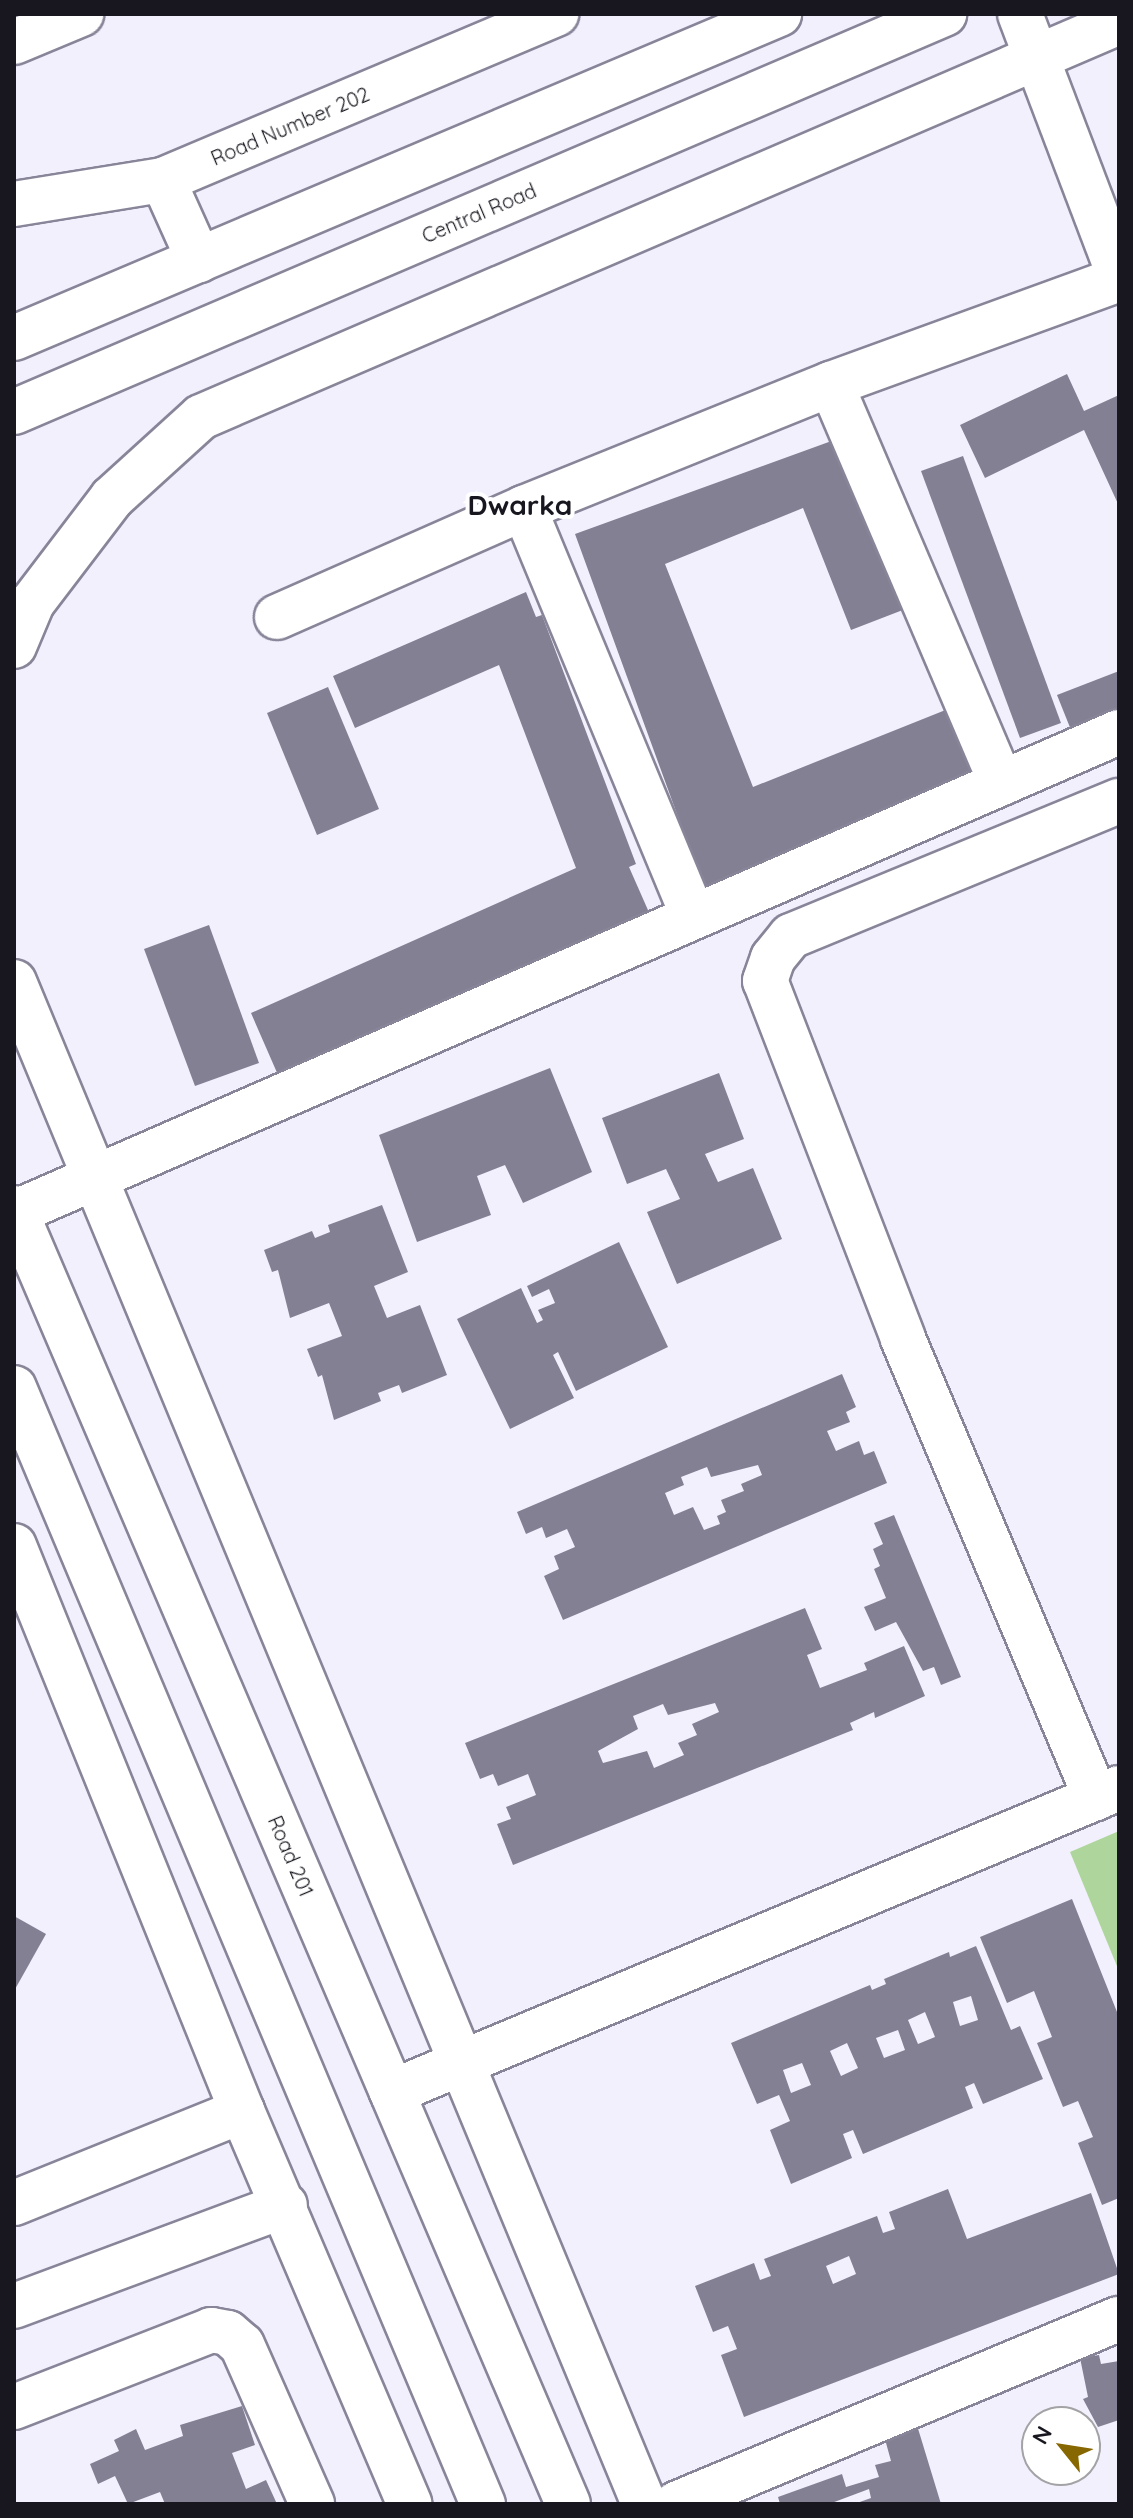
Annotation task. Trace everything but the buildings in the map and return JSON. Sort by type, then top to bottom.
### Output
[{"type":"street","points":[[14,42],[81,14]]},
{"type":"street","name":"Road Number 202","points":[[14,204],[163,180],[556,14]]},
{"type":"street","points":[[14,338],[779,14]]},
{"type":"street","name":"Central Road","points":[[14,412],[944,14]]},
{"type":"street","points":[[277,617],[524,508],[831,384],[1119,277],[1020,14]]},
{"type":"street","points":[[14,646],[32,603],[112,498],[201,417],[1119,22]]},
{"type":"street","points":[[163,180],[199,260]]},
{"type":"street","points":[[14,312],[84,309]]},
{"type":"street","points":[[831,384],[1001,783]]},
{"type":"street","points":[[14,446],[69,388]]},
{"type":"street","points":[[524,508],[693,916]]},
{"type":"street","points":[[15,1210],[1119,732]]},
{"type":"street","points":[[392,2092],[1107,1793],[903,1338],[765,981],[773,958],[791,936],[1119,801]]},
{"type":"street","points":[[14,982],[458,2064],[644,2504]]},
{"type":"street","name":"Road 201","points":[[15,1210],[568,2504]]},
{"type":"street","points":[[14,1388],[483,2504]]},
{"type":"street","points":[[14,1546],[242,2111],[285,2205],[410,2504]]},
{"type":"street","points":[[14,2203],[242,2111]]},
{"type":"street","points":[[14,2306],[285,2205]]},
{"type":"street","points":[[676,2504],[748,2490],[1119,2319]]},
{"type":"street","points":[[14,2407],[211,2330],[228,2333],[242,2345],[312,2504]]},
{"type":"green space","points":[[1119,1831],[1119,1971],[1070,1852]]},
{"type":"district","name":"Dwarka","points":[[520,505]]}]
